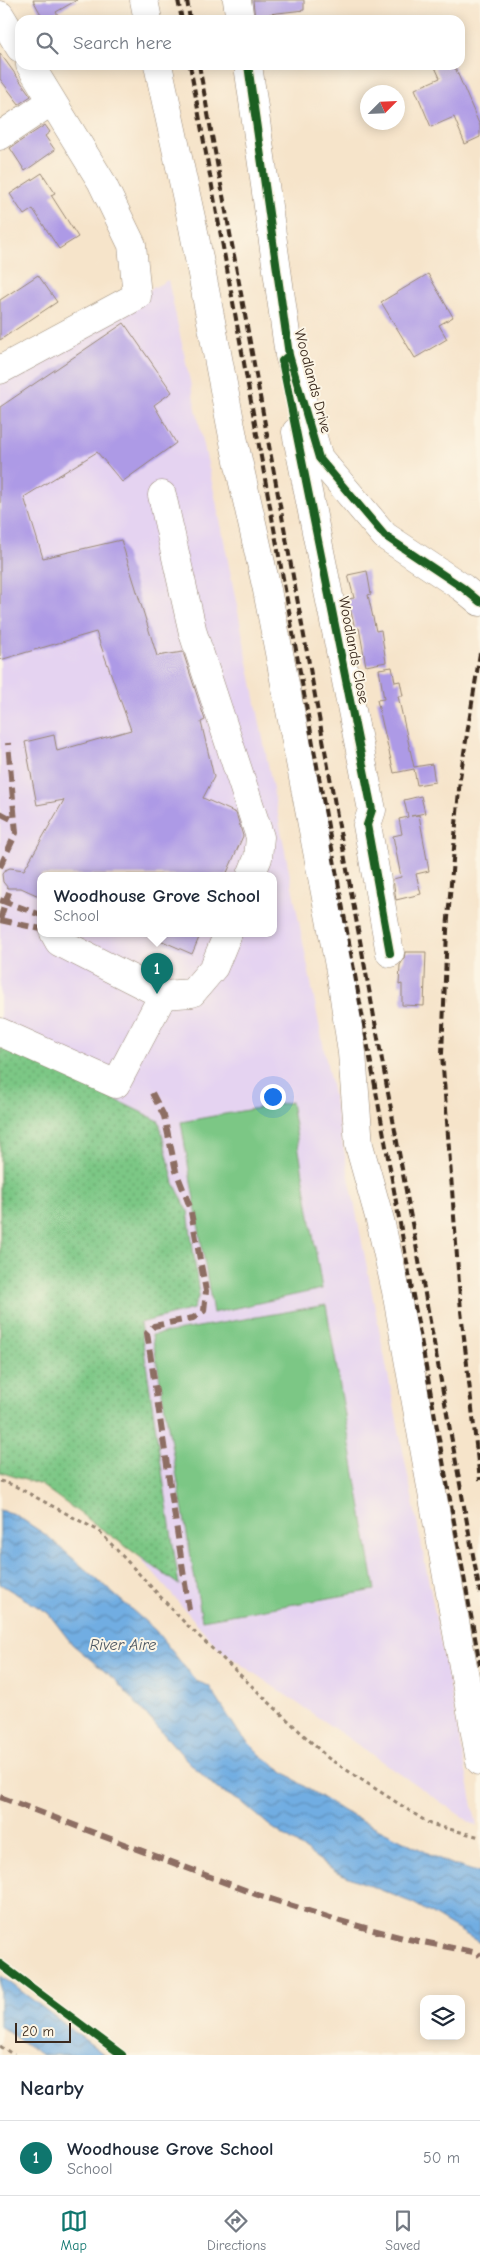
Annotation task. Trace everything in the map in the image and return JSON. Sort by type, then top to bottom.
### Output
[{"type":"street","points":[[144,0],[147,15]]},
{"type":"street","points":[[237,0],[239,15]]},
{"type":"street","points":[[0,15],[15,40]]},
{"type":"street","points":[[0,370],[138,296],[132,245],[101,181],[33,70]]},
{"type":"street","points":[[159,70],[193,227],[235,447],[267,590],[341,976],[352,1053],[359,1145],[380,1220],[396,1292],[480,1761]]},
{"type":"street","name":"Woodlands Drive","points":[[249,70],[289,355],[319,458],[385,536],[472,595]]},
{"type":"street","points":[[0,136],[52,101]]},
{"type":"street","name":"Woodlands Close","points":[[289,355],[282,361],[372,810],[367,825],[390,953]]},
{"type":"street","points":[[162,494],[193,633],[260,837],[258,858],[252,872]]},
{"type":"street","points":[[56,937],[59,942],[81,942],[163,995],[192,993],[214,967],[226,937]]},
{"type":"street","points":[[0,1032],[116,1084],[163,995]]},
{"type":"path","points":[[0,1481],[13,1485],[99,1531],[185,1623],[328,1758],[430,1824],[480,1837]]},
{"type":"path","points":[[0,2046],[14,2055]]},
{"type":"shaded area","points":[[168,280],[219,515],[477,1827],[219,1649],[135,1552],[41,1484],[0,1472],[0,370]]},
{"type":"green space","points":[[0,1043],[159,1121],[174,1183],[188,1211],[199,1295],[193,1309],[140,1323],[179,1585],[41,1485],[0,1472]]},
{"type":"green space","points":[[291,1102],[322,1289],[213,1313],[181,1122]]},
{"type":"green space","points":[[326,1305],[375,1590],[202,1620],[152,1335]]},
{"type":"water","name":"River Aire","points":[[0,1510],[14,1514],[46,1535],[155,1630],[196,1681],[209,1686],[239,1733],[262,1756],[305,1787],[345,1812],[448,1863],[480,1873],[480,1943],[415,1904],[337,1872],[270,1826],[243,1803],[216,1788],[187,1760],[115,1680],[72,1644],[48,1613],[0,1584]]},
{"type":"water","points":[[0,1975],[105,2055],[42,2055],[0,2027]]},
{"type":"building","points":[[33,0],[77,0],[56,12],[58,15],[41,15]]},
{"type":"building","points":[[253,0],[304,0],[304,10],[254,15]]},
{"type":"building","points":[[0,53],[31,96],[19,104],[0,79]]},
{"type":"building","points":[[436,70],[456,70],[480,126],[480,137],[465,144],[454,117],[431,127],[415,89],[440,78]]},
{"type":"building","points":[[45,125],[50,132],[45,136],[55,150],[25,171],[10,148]]},
{"type":"building","points":[[42,173],[55,193],[51,195],[78,237],[59,249],[33,209],[24,215],[10,194]]},
{"type":"building","points":[[428,274],[453,317],[439,325],[447,339],[415,358],[381,302]]},
{"type":"building","points":[[38,275],[57,302],[0,340],[0,300]]},
{"type":"building","points":[[124,323],[172,392],[154,405],[176,443],[122,482],[97,452],[24,497],[43,558],[121,540],[157,656],[183,652],[205,720],[201,722],[214,777],[203,798],[236,813],[243,836],[227,872],[37,872],[37,895],[21,888],[8,888],[3,882],[2,874],[5,870],[10,868],[24,870],[64,800],[37,805],[25,742],[54,735],[57,751],[131,730],[96,632],[0,660],[0,407]]},
{"type":"building","points":[[367,571],[371,594],[368,595],[376,631],[381,630],[386,662],[366,666],[359,628],[355,629],[348,599],[354,598],[348,575]]},
{"type":"building","points":[[392,667],[395,682],[400,681],[403,696],[398,696],[414,767],[432,764],[435,782],[417,785],[414,769],[394,773],[377,700],[384,699],[379,669]]},
{"type":"building","points":[[421,796],[425,813],[411,816],[419,815],[429,871],[416,874],[421,894],[396,900],[393,879],[401,877],[393,836],[402,834],[399,819],[408,817],[404,800]]},
{"type":"building","points":[[153,937],[199,937],[192,954]]},
{"type":"building","points":[[405,952],[426,952],[424,1006],[402,1005],[402,984],[399,985],[400,965],[404,959]]},
{"type":"railway","points":[[178,0],[181,15]]},
{"type":"railway","points":[[187,0],[189,15]]},
{"type":"railway","points":[[191,70],[480,1665]]},
{"type":"railway","points":[[200,70],[480,1593]]},
{"type":"railway","points":[[480,653],[460,778],[447,930],[442,1054],[461,1311],[480,1480]]},
{"type":"marked path","points":[[0,867],[16,833],[8,743]]},
{"type":"marked path","points":[[0,813],[15,821]]},
{"type":"marked path","points":[[0,919],[9,892]]},
{"type":"marked path","points":[[0,900],[37,914]]},
{"type":"marked path","points":[[0,920],[37,928]]},
{"type":"marked path","points":[[152,1093],[164,1116],[176,1171],[190,1207],[206,1291],[204,1311],[193,1318],[154,1326],[147,1333],[189,1610]]},
{"type":"marked path","points":[[0,1797],[258,1895],[340,1921],[403,1938],[478,1953],[480,1956]]},
{"type":"cycle path","points":[[249,70],[289,355],[319,458],[385,536],[463,588],[480,602]]},
{"type":"cycle path","points":[[289,355],[282,361],[372,810],[367,825],[390,953]]},
{"type":"cycle path","points":[[0,1964],[122,2055]]},
{"type":"place","name":"Woodhouse Grove School","points":[[157,994]]}]
